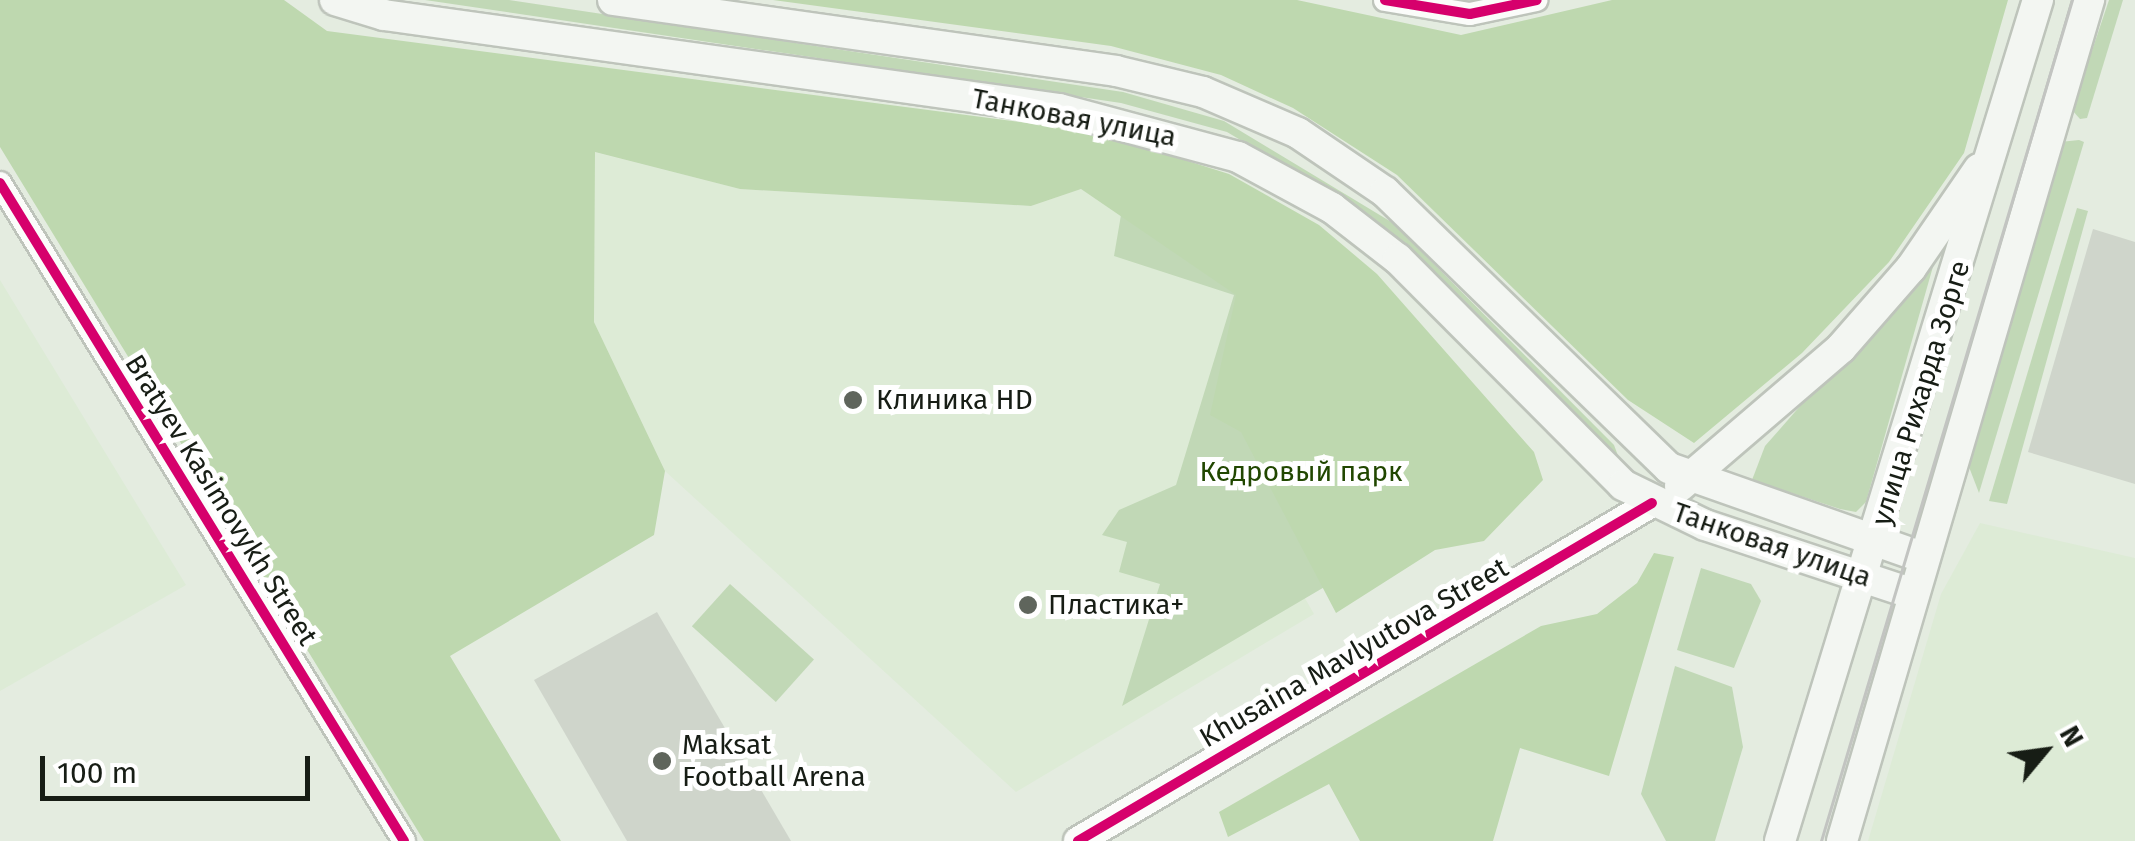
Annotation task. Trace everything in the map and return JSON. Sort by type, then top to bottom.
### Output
[{"type":"main road","name":"Танковая улица","points":[[335,0],[384,15],[1058,109],[1238,156],[1332,208],[1398,259],[1594,458],[1652,503],[1914,594]]},
{"type":"main road","name":"Танковая улица","points":[[614,0],[1116,71],[1203,92],[1298,133],[1385,192],[1622,430],[1692,479],[1924,558]]},
{"type":"main road","name":"улица Рихарда Зорге","points":[[1780,841],[1866,578],[2038,0]]},
{"type":"main road","name":"улица Рихарда Зорге","points":[[1842,841],[2089,0]]},
{"type":"main road","points":[[1652,503],[1692,479],[1841,348],[1912,268],[1995,146]]},
{"type":"street","points":[[1385,0],[1470,14],[1537,0]]},
{"type":"street","name":"Bratyev Kasimovykh Street","points":[[0,183],[404,841]]},
{"type":"street","name":"Khusaina Mavlyutova Street","points":[[1078,841],[1652,503]]},
{"type":"shaded area","points":[[594,152],[740,189],[1031,206],[1081,189],[1236,295],[1207,428],[1314,614],[1016,792],[665,471],[594,322]]},
{"type":"shaded area","points":[[0,280],[186,585],[0,691]]},
{"type":"shaded area","points":[[1980,523],[2135,558],[2135,841],[1868,841],[1941,594]]},
{"type":"green space","points":[[0,0],[284,0],[327,31],[1096,132],[1229,174],[1319,225],[1377,274],[1534,452],[1543,480],[1484,541],[1435,550],[1336,613],[1241,432],[1210,415],[1236,295],[1081,189],[1031,206],[740,189],[595,152],[594,322],[665,471],[654,535],[450,656],[561,841],[424,841],[0,147]]},
{"type":"green space","points":[[425,0],[509,0],[1123,92],[1224,121],[1393,223],[1614,445],[1620,461],[1345,202],[1227,132],[1121,103]]},
{"type":"green space","points":[[773,0],[1297,0],[1461,35],[1612,0],[2008,0],[1964,153],[1889,262],[1802,353],[1694,443],[1628,400],[1397,175],[1293,108],[1221,75],[1111,46]]},
{"type":"green space","points":[[2109,0],[2123,0],[2087,118],[2080,119],[2072,110]]},
{"type":"green space","points":[[2060,142],[2084,142],[1979,493],[1969,467],[1990,377]]},
{"type":"green space","points":[[2077,208],[2088,211],[2007,504],[1989,501]]},
{"type":"green space","name":"Кедровый парк","points":[[1122,209],[1240,285],[1418,532],[1122,706],[1160,584],[1119,572],[1127,542],[1102,535],[1119,510],[1176,485],[1234,295],[1114,256]]},
{"type":"green space","points":[[1938,249],[1866,502],[1856,512],[1840,509],[1752,480],[1765,446]]},
{"type":"green space","points":[[1654,553],[1674,557],[1609,776],[1520,748],[1493,841],[1360,841],[1329,784],[1228,837],[1219,812],[1541,626],[1597,614],[1637,583]]},
{"type":"green space","points":[[1701,568],[1751,584],[1761,601],[1734,668],[1677,650]]},
{"type":"green space","points":[[730,584],[814,660],[776,702],[692,626]]},
{"type":"green space","points":[[1675,666],[1732,687],[1743,747],[1715,841],[1666,841],[1641,794]]},
{"type":"building","points":[[2093,229],[2135,242],[2135,484],[2028,452]]},
{"type":"building","name":"Maksat Football Arena","points":[[657,612],[791,841],[627,841],[534,680]]},
{"type":"tram line","points":[[1821,841],[2072,0]]},
{"type":"cycle path","points":[[1385,0],[1470,14],[1537,0]]},
{"type":"cycle path","points":[[0,183],[404,841]]},
{"type":"cycle path","points":[[1078,841],[1652,503]]},
{"type":"place","name":"Клиника HD","points":[[853,400]]},
{"type":"place","name":"Пластика+","points":[[1028,605]]},
{"type":"place","name":"Maksat Football Arena","points":[[662,761]]}]
